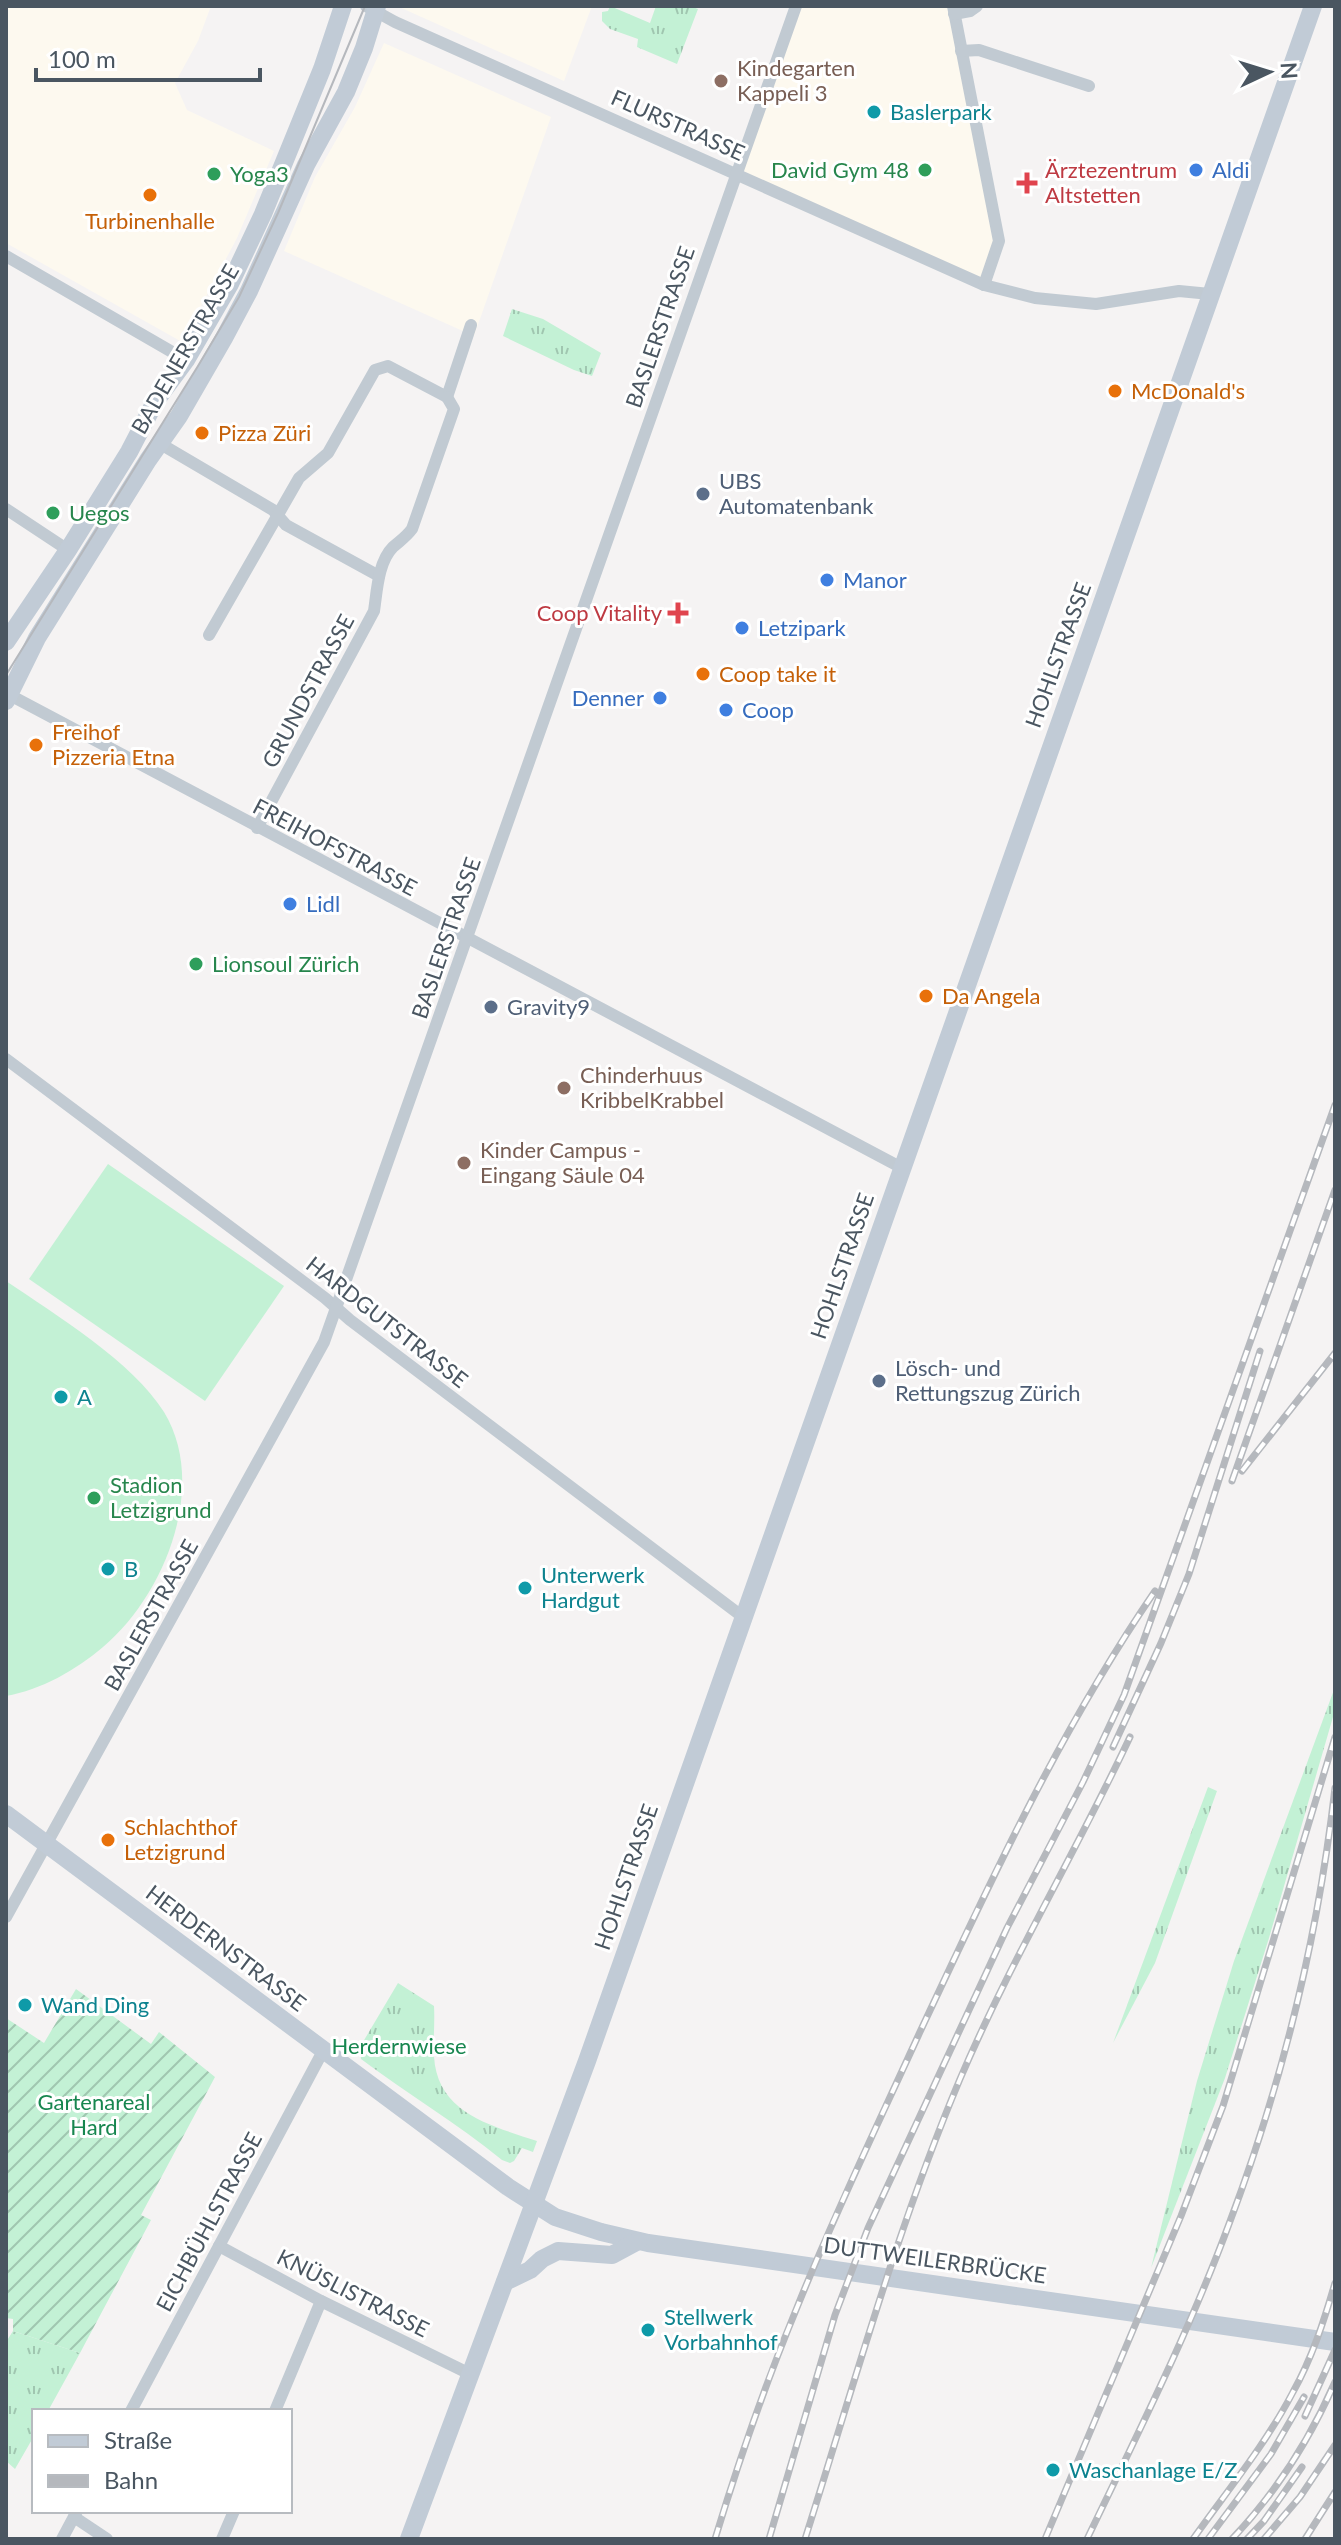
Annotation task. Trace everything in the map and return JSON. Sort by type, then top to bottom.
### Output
[{"type":"street","name":"BADENERSTRASSE","points":[[8,633],[68,550],[129,452],[155,402],[186,360],[230,284],[263,214],[322,69],[343,6]]},
{"type":"street","name":"BASLERSTRASSE","points":[[6,1917],[320,1351],[796,6]]},
{"type":"street","points":[[977,6],[970,11],[953,10],[999,241],[984,285]]},
{"type":"street","name":"HOHLSTRASSE","points":[[409,2539],[535,2205],[1313,6]]},
{"type":"street","name":"BADENERSTRASSE","points":[[7,697],[37,638],[179,416],[249,291],[306,165],[346,92],[364,48],[373,8]]},
{"type":"street","name":"FLURSTRASSE","points":[[373,8],[984,285],[1035,298],[1096,304],[1179,291],[1210,294]]},
{"type":"street","points":[[961,51],[979,50],[1089,86]]},
{"type":"street","points":[[6,256],[186,360]]},
{"type":"street","name":"GRUNDSTRASSE","points":[[257,828],[374,611],[379,576],[391,549],[404,540],[412,529],[454,409],[447,397],[471,325]]},
{"type":"street","points":[[209,635],[299,478],[328,453],[375,370],[388,366],[447,397]]},
{"type":"street","points":[[159,443],[279,514],[286,525],[379,576]]},
{"type":"street","points":[[6,509],[68,550]]},
{"type":"street","name":"FREIHOFSTRASSE","points":[[7,697],[902,1168]]},
{"type":"street","name":"HARDGUTSTRASSE","points":[[6,1059],[743,1617]]},
{"type":"street","name":"HERDERNSTRASSE","points":[[6,1814],[535,2205]]},
{"type":"street","name":"EICHBÜHLSTRASSE","points":[[132,2409],[323,2051]]},
{"type":"street","name":"DUTTWEILERBRÜCKE","points":[[535,2205],[555,2217],[643,2242],[1335,2342]]},
{"type":"street","points":[[505,2282],[558,2251],[612,2255],[643,2242]]},
{"type":"street","name":"KNÜSLISTRASSE","points":[[219,2246],[321,2301],[470,2374]]},
{"type":"street","points":[[276,2409],[321,2301]]},
{"type":"street","points":[[222,2539],[233,2513]]},
{"type":"street","points":[[62,2539],[76,2514],[107,2539]]},
{"type":"shaded area","points":[[6,6],[211,6],[198,41],[175,83],[187,110],[274,151],[237,238],[182,342],[6,243]]},
{"type":"shaded area","points":[[397,6],[592,6],[564,81]]},
{"type":"shaded area","points":[[792,6],[950,6],[1002,245],[988,286],[734,169]]},
{"type":"shaded area","points":[[384,43],[551,117],[474,336],[284,251],[315,177],[355,107]]},
{"type":"green space","points":[[610,6],[650,23],[656,6],[690,6],[698,9],[677,64],[637,47],[638,39],[610,29],[602,21],[602,12],[608,11]]},
{"type":"green space","points":[[512,309],[543,319],[601,353],[592,376],[503,336]]},
{"type":"green space","points":[[108,1164],[284,1286],[205,1401],[29,1279]]},
{"type":"green space","name":"Stadion Letzigrund","points":[[6,1281],[92,1340],[150,1393],[164,1412],[177,1441],[182,1473],[181,1505],[161,1570],[145,1599],[125,1625],[103,1647],[70,1671],[45,1684],[6,1696]]},
{"type":"green space","points":[[1335,1687],[1335,1710],[1225,2078],[1151,2268],[1197,2081],[1234,1961]]},
{"type":"green space","points":[[1208,1787],[1217,1791],[1155,1963],[1113,2043]]},
{"type":"green space","name":"Herdernwiese","points":[[398,1983],[434,2006],[434,2056],[437,2076],[445,2092],[470,2115],[537,2141],[533,2152],[522,2148],[514,2161],[502,2160],[361,2059],[360,2047]]},
{"type":"green space","name":"Gartenareal Hard","points":[[76,1989],[151,2044],[159,2032],[215,2077],[141,2215],[151,2220],[80,2353],[13,2331],[13,2319],[6,2318],[6,2018],[44,2043]]},
{"type":"green space","points":[[13,2331],[80,2353],[49,2409],[32,2409],[32,2439],[15,2469],[6,2461],[6,2342]]},
{"type":"tram line","points":[[6,675],[239,297],[278,213],[365,6]]},
{"type":"railway","points":[[769,2539],[835,2315],[868,2228],[1007,1928],[1083,1782],[1124,1695],[1335,1105]]},
{"type":"railway","points":[[1232,1481],[1335,1190]]},
{"type":"railway","points":[[1113,1747],[1189,1574],[1260,1351]]},
{"type":"railway","points":[[1242,1471],[1335,1353]]},
{"type":"railway","points":[[715,2539],[786,2334],[919,2034],[1057,1752],[1155,1591]]},
{"type":"railway","points":[[805,2539],[896,2249],[937,2135],[979,2035],[1130,1737]]},
{"type":"railway","points":[[1045,2539],[1181,2216],[1223,2106],[1335,1737]]},
{"type":"railway","points":[[1087,2539],[1180,2344],[1266,2118],[1308,1955],[1335,1788]]},
{"type":"railway","points":[[1193,2539],[1258,2449],[1300,2379],[1335,2283]]},
{"type":"railway","points":[[1305,2416],[1335,2350]]},
{"type":"railway","points":[[1232,2539],[1263,2504],[1290,2465],[1335,2382]]},
{"type":"railway","points":[[1208,2539],[1271,2454],[1304,2397]]},
{"type":"railway","points":[[1264,2539],[1300,2497],[1335,2445]]},
{"type":"railway","points":[[1247,2539],[1264,2521],[1302,2467]]},
{"type":"railway","points":[[1305,2539],[1335,2492]]},
{"type":"place","name":"Kindegarten Kappeli 3","points":[[721,81]]},
{"type":"place","name":"Baslerpark","points":[[874,112]]},
{"type":"place","name":"David Gym 48","points":[[925,170]]},
{"type":"place","name":"Aldi","points":[[1196,170]]},
{"type":"place","name":"Yoga3","points":[[214,174]]},
{"type":"place","name":"Ärztezentrum Altstetten","points":[[1027,183]]},
{"type":"place","name":"Turbinenhalle","points":[[150,195]]},
{"type":"place","name":"McDonald's","points":[[1115,391]]},
{"type":"place","name":"Pizza Züri","points":[[202,433]]},
{"type":"place","name":"UBS Automatenbank","points":[[703,494]]},
{"type":"place","name":"Uegos","points":[[53,513]]},
{"type":"place","name":"Manor","points":[[827,580]]},
{"type":"place","name":"Coop Vitality","points":[[678,613]]},
{"type":"place","name":"Letzipark","points":[[742,628]]},
{"type":"place","name":"Coop take it","points":[[703,674]]},
{"type":"place","name":"Denner","points":[[660,698]]},
{"type":"place","name":"Coop","points":[[726,710]]},
{"type":"place","name":"Freihof Pizzeria Etna","points":[[36,745]]},
{"type":"place","name":"Lidl","points":[[290,904]]},
{"type":"place","name":"Lionsoul Zürich","points":[[196,964]]},
{"type":"place","name":"Da Angela","points":[[926,996]]},
{"type":"place","name":"Gravity9","points":[[491,1007]]},
{"type":"place","name":"Chinderhuus KribbelKrabbel","points":[[564,1088]]},
{"type":"place","name":"Kinder Campus - Eingang Säule 04","points":[[464,1163]]},
{"type":"place","name":"Lösch- und Rettungszug Zürich","points":[[879,1381]]},
{"type":"place","name":"A","points":[[61,1397]]},
{"type":"place","name":"Stadion Letzigrund","points":[[94,1498]]},
{"type":"place","name":"B","points":[[108,1569]]},
{"type":"place","name":"Unterwerk Hardgut","points":[[525,1588]]},
{"type":"place","name":"Schlachthof Letzigrund","points":[[108,1840]]},
{"type":"place","name":"Wand Ding","points":[[25,2005]]},
{"type":"place","name":"Stellwerk Vorbahnhof","points":[[648,2330]]},
{"type":"place","name":"Waschanlage E/Z","points":[[1053,2470]]}]
